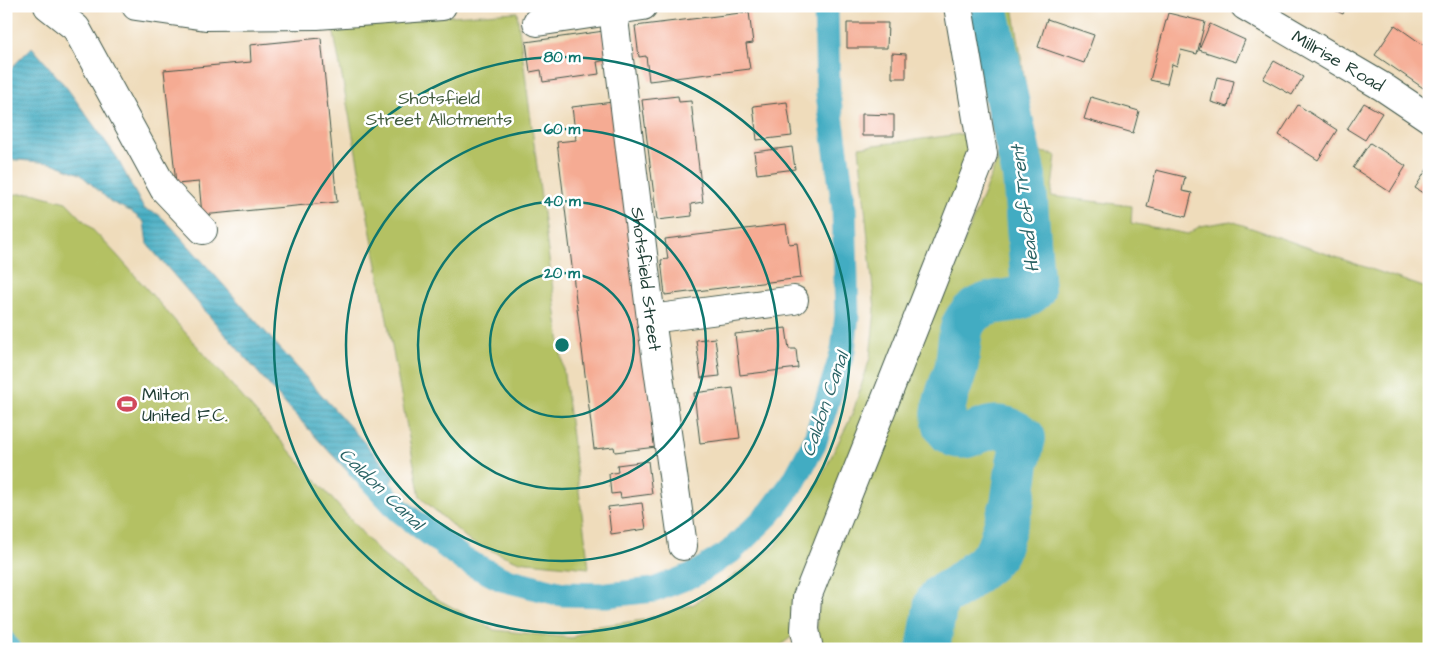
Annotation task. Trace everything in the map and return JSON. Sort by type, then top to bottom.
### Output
[{"type":"street","points":[[48,6],[76,28],[164,189],[203,230]]},
{"type":"street","points":[[136,6],[206,16],[317,15],[442,6]]},
{"type":"street","points":[[537,22],[643,6]]},
{"type":"street","points":[[809,649],[805,630],[807,597],[983,154],[958,6]]},
{"type":"street","name":"Millrise Road","points":[[1246,6],[1367,77],[1429,118]]},
{"type":"street","name":"Shotsfield Street","points":[[613,10],[651,319],[683,546]]},
{"type":"street","points":[[651,319],[794,300]]},
{"type":"green space","points":[[1013,6],[1036,151],[1056,155],[1051,196],[1132,206],[1131,223],[1188,234],[1200,226],[1231,221],[1429,289],[1429,649],[823,649],[817,636],[817,613],[840,542],[997,161],[999,118],[973,7]]},
{"type":"green space","name":"Shotsfield Street Allotments","points":[[517,12],[589,568],[517,561],[471,542],[420,497],[332,23]]},
{"type":"green space","name":"Milton United F.C.","points":[[970,133],[971,161],[795,634],[781,645],[781,649],[6,649],[6,195],[32,193],[66,202],[116,254],[380,553],[437,599],[494,630],[572,638],[591,627],[643,620],[694,604],[773,548],[808,503],[852,415],[870,358],[875,310],[859,147]]},
{"type":"water","points":[[32,47],[67,88],[116,156],[144,209],[158,214],[170,225],[395,477],[374,500],[287,406],[147,244],[144,222],[130,211],[111,202],[80,174],[52,163],[6,159],[6,73]]},
{"type":"building","points":[[1326,6],[1346,6],[1343,14]]},
{"type":"building","points":[[749,12],[753,43],[746,44],[750,69],[649,81],[646,56],[639,57],[635,26]]},
{"type":"building","points":[[1168,13],[1205,22],[1197,54],[1181,50],[1177,66],[1172,64],[1167,84],[1150,80]]},
{"type":"building","points":[[1047,19],[1094,35],[1084,63],[1038,47]]},
{"type":"building","points":[[847,23],[888,23],[887,48],[847,48]]},
{"type":"building","points":[[1210,24],[1245,40],[1236,62],[1199,50]]},
{"type":"building","points":[[1395,25],[1429,49],[1429,92],[1375,55]]},
{"type":"building","points":[[604,31],[608,60],[597,62],[599,74],[543,82],[541,70],[530,72],[526,42]]},
{"type":"building","points":[[321,38],[337,202],[202,215],[199,182],[176,184],[164,70],[251,62],[250,45]]},
{"type":"building","points":[[892,53],[906,54],[906,78],[892,78]]},
{"type":"building","points":[[1274,61],[1303,77],[1292,95],[1263,79]]},
{"type":"building","points":[[1217,77],[1234,81],[1228,107],[1211,102]]},
{"type":"building","points":[[678,96],[679,102],[691,101],[703,202],[691,204],[692,216],[657,220],[642,100]]},
{"type":"building","points":[[1091,97],[1139,111],[1133,133],[1084,119]]},
{"type":"building","points":[[613,102],[656,447],[615,452],[614,447],[594,449],[557,142],[576,140],[572,107]]},
{"type":"building","points":[[787,102],[792,136],[757,140],[753,106]]},
{"type":"building","points":[[1364,103],[1382,113],[1365,140],[1347,129]]},
{"type":"building","points":[[1298,105],[1337,130],[1318,160],[1279,135]]},
{"type":"building","points":[[862,114],[894,115],[894,136],[862,136]]},
{"type":"building","points":[[1370,143],[1406,166],[1390,192],[1353,168]]},
{"type":"building","points":[[792,147],[795,169],[757,174],[754,152]]},
{"type":"building","points":[[1429,166],[1429,197],[1415,188]]},
{"type":"building","points":[[1156,170],[1185,177],[1182,191],[1192,193],[1186,217],[1147,207]]},
{"type":"building","points":[[786,224],[789,244],[797,243],[801,278],[665,295],[661,260],[668,259],[665,239]]},
{"type":"building","points":[[786,328],[789,349],[796,349],[798,368],[740,375],[735,334]]},
{"type":"building","points":[[715,338],[720,376],[701,378],[696,340]]},
{"type":"building","points":[[733,388],[740,438],[700,443],[694,393]]},
{"type":"building","points":[[648,461],[652,494],[621,498],[620,493],[611,494],[609,474],[618,472],[617,465]]},
{"type":"building","points":[[642,503],[646,529],[611,534],[608,507]]},
{"type":"waterway","name":"Caldon Canal","points":[[359,467],[399,510],[464,560],[502,579],[562,594],[607,595],[654,590],[695,574],[730,552],[770,513],[794,481],[814,444],[843,351],[847,316],[844,207],[828,94],[826,6]]},
{"type":"waterway","name":"Head of Trent","points":[[928,649],[936,603],[941,596],[958,586],[989,561],[997,551],[1012,504],[1024,438],[1013,431],[1002,428],[984,430],[962,437],[956,436],[948,431],[944,423],[943,414],[944,405],[956,369],[960,335],[964,322],[976,310],[984,306],[1018,299],[1033,290],[1024,176],[986,6]]},
{"type":"waterway","points":[[6,631],[19,649]]},
{"type":"place","name":"Milton United F.C.","points":[[127,404]]}]
